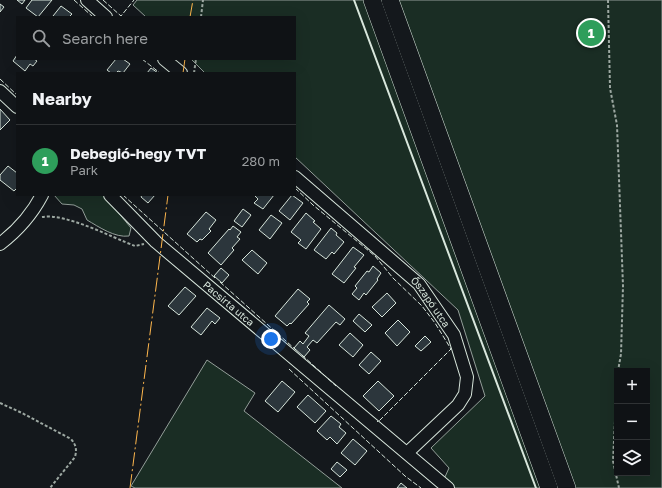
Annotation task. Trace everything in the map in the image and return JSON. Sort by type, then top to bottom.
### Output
[{"type":"highway","points":[[372,0],[549,488]]},
{"type":"highway","points":[[390,0],[567,488]]},
{"type":"street","points":[[87,0],[105,16]]},
{"type":"street","points":[[165,60],[180,72]]},
{"type":"street","points":[[0,91],[16,106]]},
{"type":"street","name":"Őszapó utca","points":[[296,178],[419,284],[454,335],[467,377],[465,394],[458,405],[407,453]]},
{"type":"street","points":[[0,244],[13,234],[20,226],[35,208],[41,196]]},
{"type":"street","name":"Pacsirta utca","points":[[111,196],[156,242],[448,488]]},
{"type":"path","points":[[201,16],[203,0]]},
{"type":"path","points":[[608,0],[610,88],[616,124],[623,286],[621,354],[619,368]]},
{"type":"path","points":[[194,72],[196,60]]},
{"type":"path","points":[[41,218],[49,216],[66,218],[135,246],[156,242]]},
{"type":"path","points":[[0,403],[71,439],[76,444],[77,451],[75,457],[50,488]]},
{"type":"path","points":[[616,404],[613,461],[619,488]]},
{"type":"green space","points":[[137,0],[662,0],[662,488],[440,488],[449,468],[431,448],[485,396],[458,310],[296,158],[296,72],[204,72],[192,60],[296,60],[296,16],[145,16],[133,5]]},
{"type":"green space","points":[[55,196],[105,196],[131,228],[129,236],[113,234],[102,229],[87,220],[82,209],[74,205],[62,204]]},
{"type":"green space","points":[[207,360],[255,393],[244,411],[342,488],[135,488],[131,486]]},
{"type":"building","points":[[17,0],[25,0],[22,4]]},
{"type":"building","points":[[32,0],[52,0],[39,16],[26,8]]},
{"type":"building","points":[[0,4],[4,7],[0,12]]},
{"type":"building","points":[[61,6],[72,14],[70,16],[53,16]]},
{"type":"building","points":[[16,56],[16,60],[37,61],[33,66],[30,64],[25,71],[13,61]]},
{"type":"building","points":[[115,60],[124,60],[130,64],[124,72],[110,72],[107,70]]},
{"type":"building","points":[[151,68],[157,72],[148,72]]},
{"type":"building","points":[[0,109],[10,120],[0,130]]},
{"type":"building","points":[[8,166],[16,172],[16,189],[14,191],[0,180],[0,175]]},
{"type":"building","points":[[142,196],[154,196],[148,203]]},
{"type":"building","points":[[255,196],[273,196],[263,209],[254,203],[258,199]]},
{"type":"building","points":[[291,196],[303,203],[290,220],[279,211]]},
{"type":"building","points":[[243,209],[251,215],[242,227],[234,221]]},
{"type":"building","points":[[206,212],[216,220],[209,229],[211,231],[202,240],[200,239],[197,242],[187,234]]},
{"type":"building","points":[[306,213],[321,229],[306,249],[298,243],[301,240],[291,232]]},
{"type":"building","points":[[271,215],[282,223],[270,239],[259,230]]},
{"type":"building","points":[[233,226],[241,232],[237,237],[240,239],[232,248],[234,250],[221,265],[208,253]]},
{"type":"building","points":[[331,228],[344,242],[334,254],[332,252],[326,259],[314,250]]},
{"type":"building","points":[[353,247],[364,255],[344,283],[332,274]]},
{"type":"building","points":[[252,250],[267,263],[258,274],[242,260]]},
{"type":"building","points":[[373,266],[381,273],[377,279],[378,280],[366,295],[364,293],[359,300],[352,294],[357,288],[355,286]]},
{"type":"building","points":[[221,268],[229,275],[222,283],[214,276]]},
{"type":"building","points":[[185,287],[196,296],[179,315],[168,306]]},
{"type":"building","points":[[298,289],[310,299],[307,302],[309,304],[291,324],[290,323],[287,326],[275,316]]},
{"type":"building","points":[[387,293],[396,303],[382,317],[372,307]]},
{"type":"building","points":[[329,305],[345,319],[340,325],[336,322],[317,343],[313,340],[307,347],[310,350],[304,357],[294,348],[300,341],[303,344],[309,336],[305,333]]},
{"type":"building","points":[[207,308],[220,318],[215,324],[212,321],[201,335],[191,327]]},
{"type":"building","points":[[359,314],[372,325],[365,332],[353,321]]},
{"type":"building","points":[[398,320],[410,332],[397,346],[385,333]]},
{"type":"building","points":[[350,333],[363,345],[353,357],[339,345]]},
{"type":"building","points":[[425,336],[431,342],[421,351],[415,346]]},
{"type":"building","points":[[371,352],[381,361],[369,374],[359,365]]},
{"type":"building","points":[[282,381],[295,392],[278,412],[265,401]]},
{"type":"building","points":[[378,381],[394,396],[379,411],[363,396]]},
{"type":"building","points":[[308,395],[326,411],[315,423],[297,407]]},
{"type":"building","points":[[331,416],[341,424],[339,427],[346,433],[337,444],[330,437],[327,440],[317,431]]},
{"type":"building","points":[[353,439],[367,451],[355,465],[341,453]]},
{"type":"building","points":[[337,462],[347,470],[340,477],[331,469]]},
{"type":"building","points":[[401,483],[407,488],[397,488]]},
{"type":"fence","points":[[74,0],[92,16]]},
{"type":"fence","points":[[103,0],[121,16],[134,0]]},
{"type":"fence","points":[[143,60],[159,72]]},
{"type":"fence","points":[[0,79],[16,94]]},
{"type":"fence","points":[[296,189],[313,205],[375,256],[393,278],[422,306],[435,323],[451,349],[378,422],[377,421]]},
{"type":"fence","points":[[124,196],[215,278]]},
{"type":"fence","points":[[220,282],[296,350]]},
{"type":"fence","points":[[302,355],[336,386]]},
{"type":"fence","points":[[289,369],[405,476],[421,488]]},
{"type":"wall","points":[[354,0],[536,488]]},
{"type":"power","points":[[190,16],[193,0]]},
{"type":"power","points":[[183,72],[185,60]]},
{"type":"power","points":[[130,488],[168,196]]},
{"type":"place","name":"Debegió-hegy TVT","points":[[591,33]]}]
